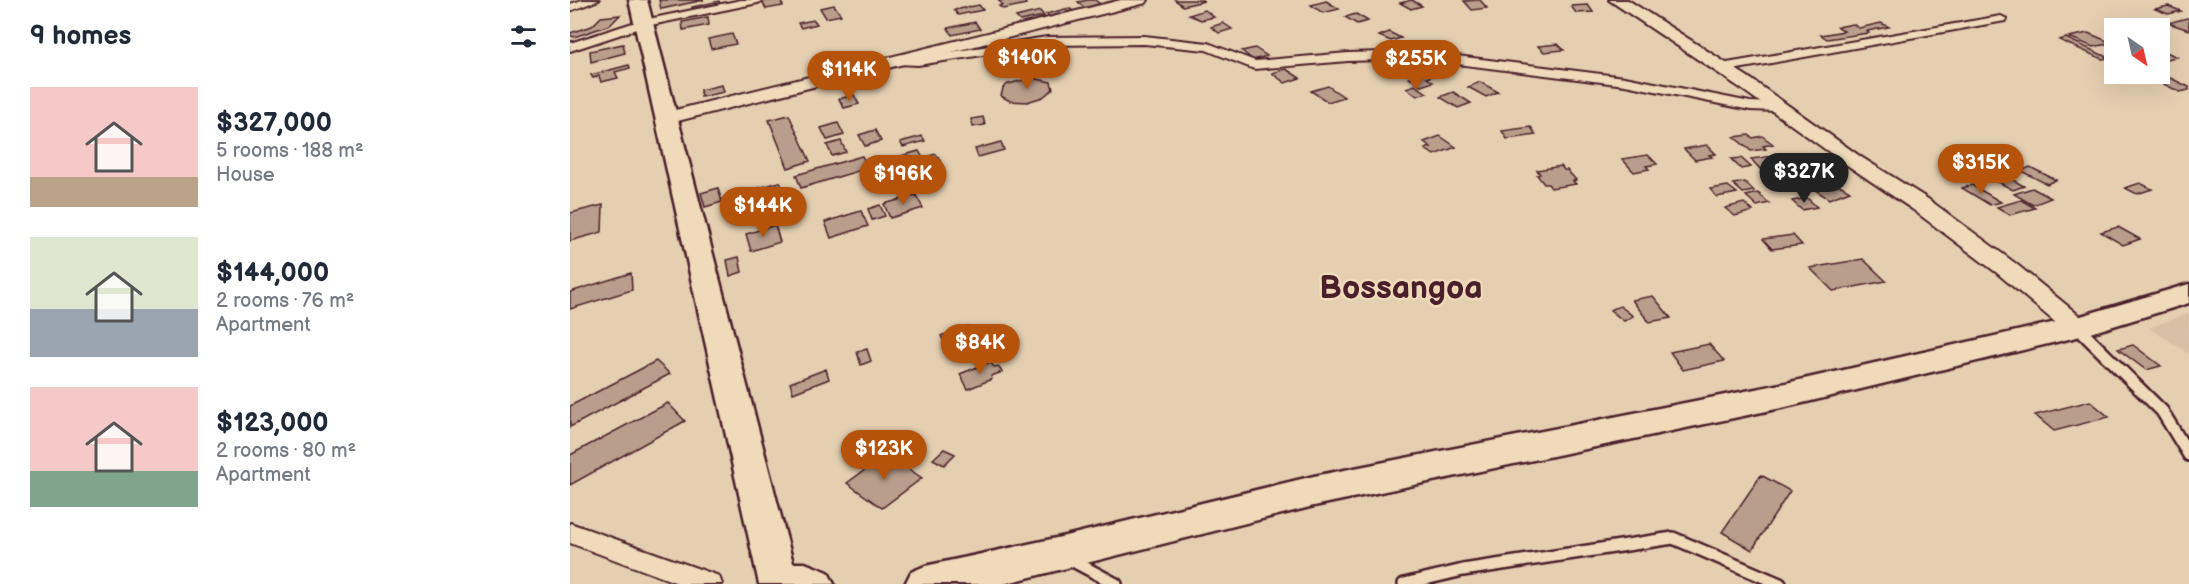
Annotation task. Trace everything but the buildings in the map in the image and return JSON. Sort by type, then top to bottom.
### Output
[{"type":"main road","points":[[641,12],[779,584],[794,579],[807,579],[814,584]]},
{"type":"main road","points":[[925,584],[1061,554],[1314,491],[1645,425],[2077,327],[2189,293]]},
{"type":"street","points":[[570,8],[593,0]]},
{"type":"street","points":[[570,47],[641,12],[758,0]]},
{"type":"street","points":[[666,118],[1140,0]]},
{"type":"street","points":[[1617,0],[1920,204],[2007,268],[2077,327]]},
{"type":"street","points":[[1721,68],[2001,19]]},
{"type":"street","points":[[898,60],[918,61],[1047,41],[1144,40],[1208,47],[1254,65],[1348,57],[1417,55],[1625,81],[1750,106],[1776,107]]},
{"type":"street","points":[[570,533],[710,584]]},
{"type":"lane","points":[[2077,327],[2162,411],[2189,455]]},
{"type":"lane","points":[[1404,584],[1462,570],[1672,538],[1780,584]]},
{"type":"lane","points":[[1061,554],[1116,584]]},
{"type":"shaded area","points":[[2189,313],[2189,354],[2149,328]]},
{"type":"district","name":"Bossangoa","points":[[1401,288]]}]
